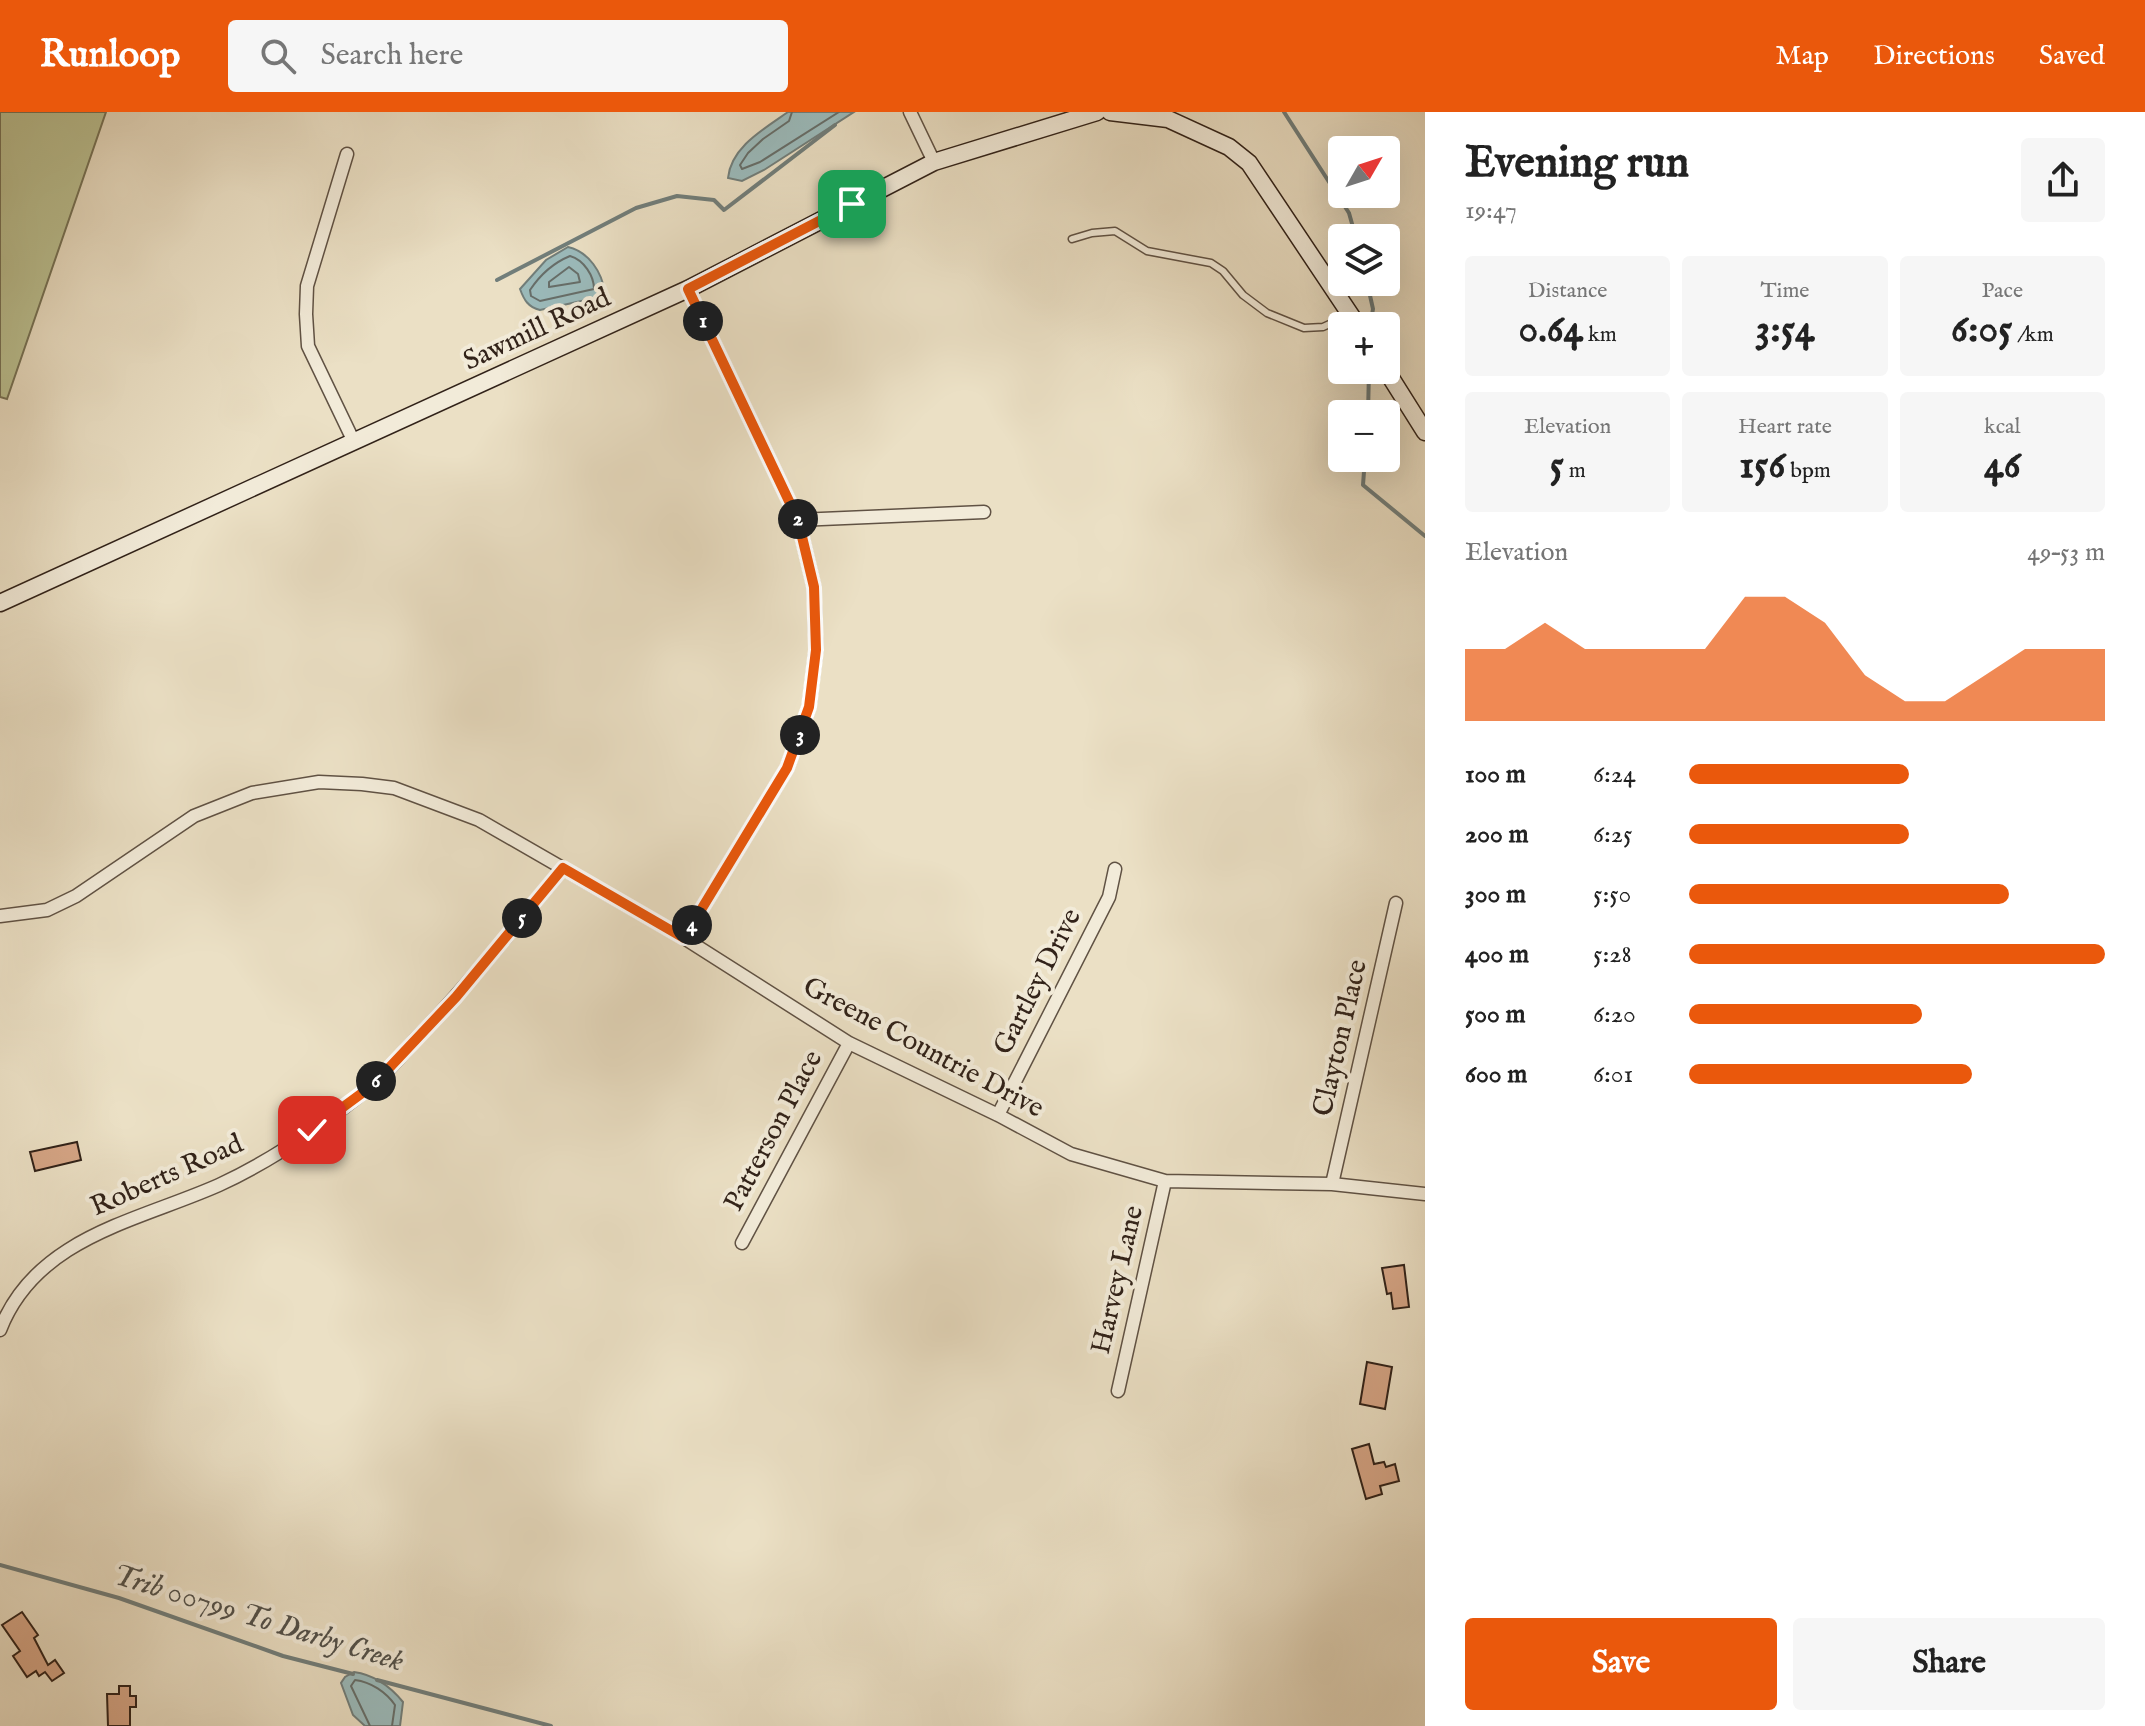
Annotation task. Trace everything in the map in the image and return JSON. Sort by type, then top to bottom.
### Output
[{"type":"street","points":[[910,112],[934,162]]},
{"type":"street","name":"Sawmill Road","points":[[0,603],[688,289],[934,162],[1097,112]]},
{"type":"street","points":[[1110,112],[1168,119],[1229,147],[1249,163],[1349,312]]},
{"type":"street","points":[[347,154],[307,286],[306,314],[308,346],[354,442]]},
{"type":"street","points":[[684,938],[787,768],[809,707],[816,650],[814,587],[798,520],[688,289]]},
{"type":"street","points":[[1395,384],[1425,432]]},
{"type":"street","points":[[798,520],[984,512]]},
{"type":"street","name":"Greene Countrie Drive","points":[[0,916],[47,910],[76,896],[161,836],[224,802],[252,793],[319,782],[394,788],[479,820],[684,938],[849,1043],[1071,1154],[1165,1181],[1332,1184],[1425,1194]]},
{"type":"street","name":"Roberts Road","points":[[0,1330],[7,1313],[32,1279],[81,1241],[219,1185],[312,1130],[373,1085],[456,997],[563,868]]},
{"type":"street","name":"Gartley Drive","points":[[998,1115],[1109,897],[1115,869]]},
{"type":"street","name":"Clayton Place","points":[[1332,1184],[1396,903]]},
{"type":"street","name":"Patterson Place","points":[[742,1243],[849,1043]]},
{"type":"street","name":"Harvey Lane","points":[[1118,1391],[1165,1181]]},
{"type":"lane","points":[[1072,239],[1115,231],[1147,251],[1211,263],[1223,271],[1243,295],[1267,313],[1304,328],[1328,326]]},
{"type":"green space","points":[[0,112],[106,112],[7,399],[0,397]]},
{"type":"water","points":[[788,112],[854,112],[764,170],[742,181],[728,178],[730,167],[742,148]]},
{"type":"water","points":[[568,247],[582,253],[593,264],[605,293],[600,297],[540,310],[532,307],[520,289],[546,260]]},
{"type":"water","points":[[354,1672],[382,1682],[403,1702],[400,1726],[365,1726],[353,1715],[341,1683]]},
{"type":"building","points":[[77,1142],[81,1160],[35,1171],[30,1152]]},
{"type":"building","points":[[1404,1265],[1409,1307],[1393,1309],[1382,1268]]},
{"type":"building","points":[[1367,1362],[1392,1367],[1385,1409],[1360,1404]]},
{"type":"building","points":[[1369,1444],[1374,1464],[1384,1462],[1386,1467],[1395,1464],[1399,1481],[1380,1486],[1382,1494],[1366,1499],[1352,1449]]},
{"type":"building","points":[[22,1612],[38,1635],[34,1638],[48,1665],[55,1660],[64,1673],[52,1681],[45,1672],[39,1676],[36,1671],[27,1677],[13,1656],[20,1651],[2,1625]]},
{"type":"building","points":[[119,1686],[130,1686],[130,1696],[136,1696],[136,1707],[130,1707],[130,1726],[108,1726],[107,1694],[119,1694]]},
{"type":"waterway","points":[[1284,112],[1349,213],[1352,224]]},
{"type":"waterway","points":[[497,280],[636,208],[677,196],[714,200],[724,210],[835,125]]},
{"type":"waterway","points":[[1370,296],[1372,312]]},
{"type":"waterway","points":[[1368,400],[1369,384]]},
{"type":"waterway","points":[[1364,472],[1363,485],[1425,536]]},
{"type":"waterway","name":"Trib 00799 To Darby Creek","points":[[0,1565],[119,1598],[283,1656],[353,1674]]},
{"type":"waterway","name":"Trib 00799 To Darby Creek","points":[[377,1680],[551,1726]]},
{"type":"route","points":[[312,1130],[373,1085],[456,997],[563,868],[684,938],[768,801],[787,768],[809,707],[816,650],[814,587],[798,520],[688,289],[852,204]]}]
